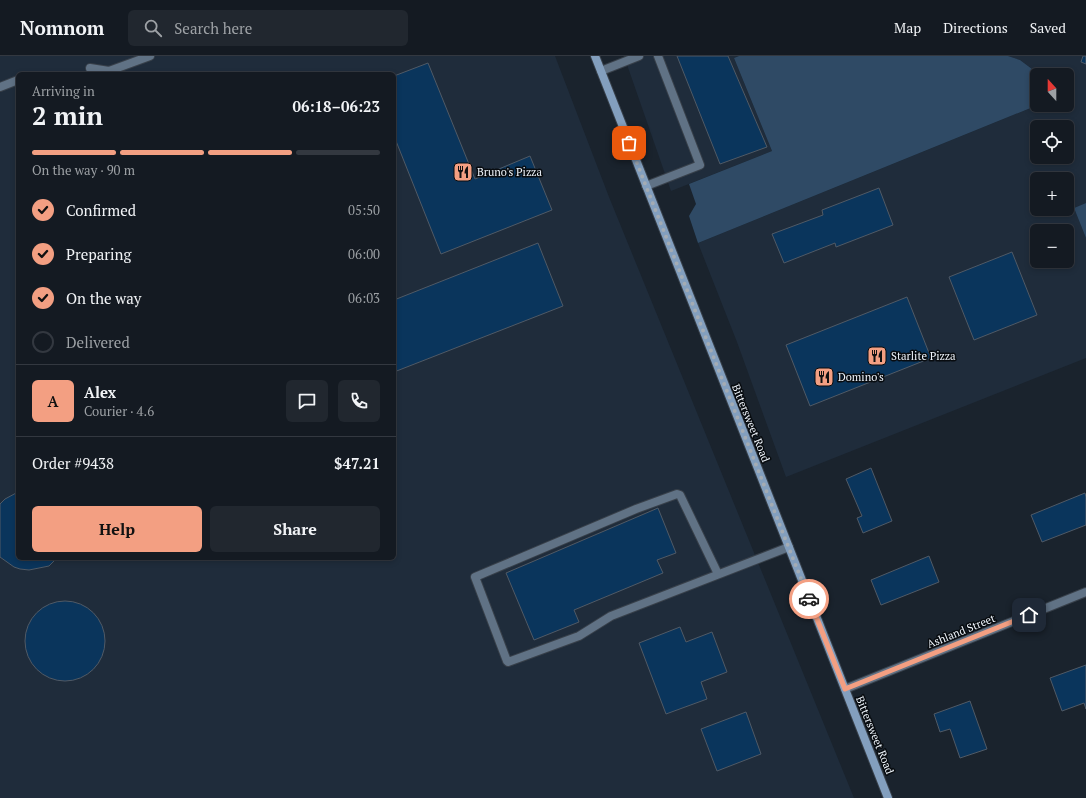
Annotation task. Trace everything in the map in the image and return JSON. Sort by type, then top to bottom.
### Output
[{"type":"street","points":[[90,68],[109,71],[150,56]]},
{"type":"street","name":"Bittersweet Road","points":[[595,56],[888,798]]},
{"type":"street","points":[[601,71],[639,56]]},
{"type":"street","points":[[646,186],[700,165],[658,56]]},
{"type":"street","points":[[0,87],[16,81]]},
{"type":"street","points":[[718,574],[678,494],[636,509],[475,577],[508,662],[579,636],[611,616],[789,547]]},
{"type":"street","name":"Ashland Street","points":[[845,689],[1086,592]]},
{"type":"shaded area","points":[[0,56],[555,56],[609,197],[854,798],[0,798]]},
{"type":"shaded area","points":[[624,56],[739,56],[734,58],[772,151],[671,191]]},
{"type":"shaded area","points":[[739,56],[1008,56],[1020,60],[1031,68],[1030,108],[698,243],[689,216],[696,204],[689,184],[772,151],[734,58]]},
{"type":"shaded area","points":[[1008,56],[1086,56],[1086,203],[1074,208],[1086,238],[1086,358],[786,477],[737,342],[698,243],[1030,108],[1030,112],[1074,112],[1074,68],[1031,68],[1020,60]]},
{"type":"shaded area","points":[[1086,203],[1086,238],[1074,208]]},
{"type":"building","points":[[677,56],[728,56],[767,147],[720,164]]},
{"type":"building","points":[[1083,56],[1086,56],[1086,64],[1081,62]]},
{"type":"building","points":[[428,63],[475,179],[530,156],[552,210],[441,254],[396,141],[396,75]]},
{"type":"building","points":[[879,188],[893,225],[836,247],[835,243],[784,263],[772,234],[823,215],[822,210]]},
{"type":"building","points":[[538,243],[563,306],[396,371],[396,299]]},
{"type":"building","points":[[1012,252],[1037,315],[974,340],[949,277]]},
{"type":"building","points":[[907,297],[931,358],[810,406],[786,345]]},
{"type":"building","points":[[871,468],[892,521],[863,533],[857,518],[862,516],[846,479]]},
{"type":"building","points":[[16,493],[16,560],[55,560],[49,566],[29,570],[20,569],[14,567],[0,557],[0,504],[5,499]]},
{"type":"building","points":[[1085,493],[1086,525],[1042,542],[1031,515]]},
{"type":"building","points":[[658,508],[676,553],[657,560],[663,573],[574,610],[579,622],[534,640],[506,573]]},
{"type":"building","points":[[929,556],[939,582],[881,605],[871,580]]},
{"type":"building","points":[[65,601],[80,604],[93,613],[102,626],[105,641],[102,656],[93,669],[80,678],[65,681],[50,678],[37,669],[28,656],[25,641],[28,626],[37,613],[50,604]]},
{"type":"building","points":[[680,627],[686,642],[712,632],[727,672],[701,682],[707,699],[666,714],[639,643]]},
{"type":"building","points":[[1086,665],[1086,709],[1084,703],[1062,711],[1050,678]]},
{"type":"building","points":[[970,701],[987,749],[960,758],[950,729],[940,732],[934,714]]},
{"type":"building","points":[[746,712],[761,754],[717,771],[701,729]]},
{"type":"way so far","points":[[629,143],[809,599]]},
{"type":"place","name":"Bruno's Pizza","points":[[463,172]]},
{"type":"place","name":"Starlite Pizza","points":[[877,356]]},
{"type":"place","name":"Domino's","points":[[824,377]]},
{"type":"route","points":[[809,599],[845,689],[1029,615]]}]
